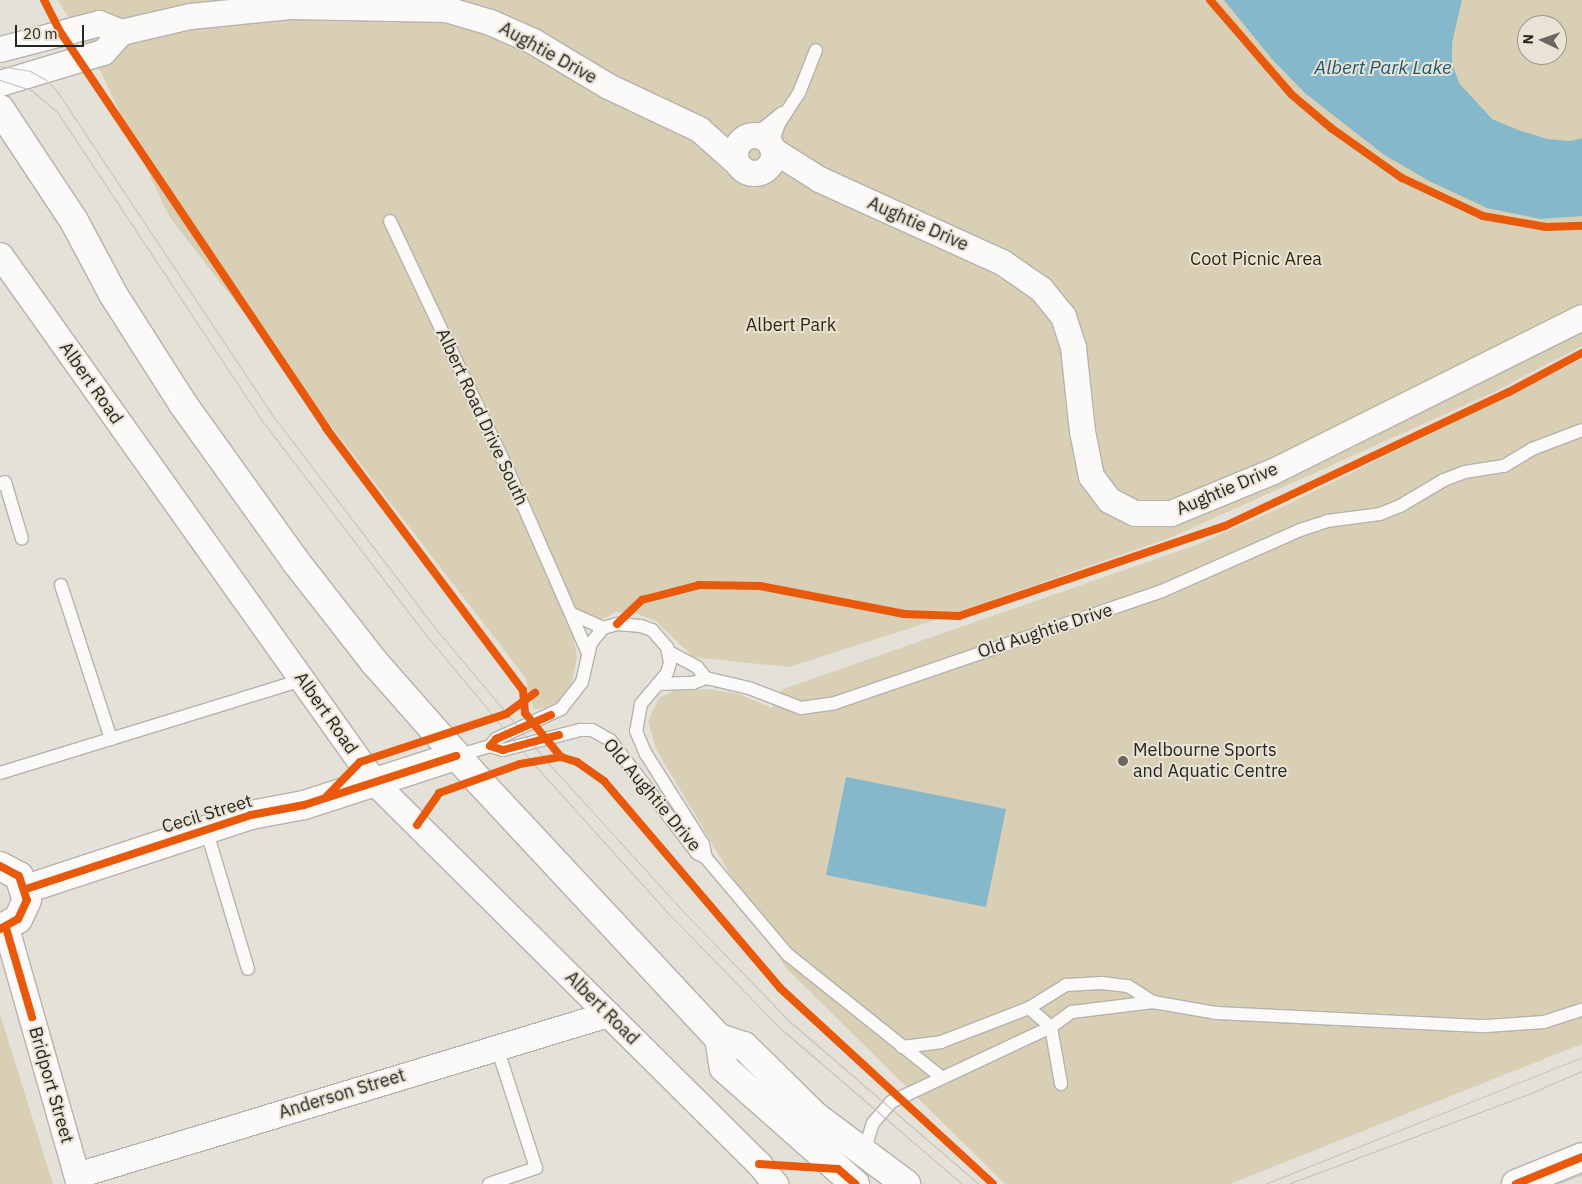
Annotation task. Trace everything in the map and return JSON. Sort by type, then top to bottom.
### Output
[{"type":"main road","points":[[0,109],[74,221],[113,294],[184,404],[362,648],[456,756],[719,1038],[744,1046],[815,1116],[906,1184]]},
{"type":"main road","name":"Cecil Street","points":[[26,889],[206,829],[376,784],[456,756]]},
{"type":"main road","points":[[0,866],[19,876],[26,889],[25,910],[3,929]]},
{"type":"main road","points":[[719,1038],[724,1068],[855,1184]]},
{"type":"main road","points":[[1516,1184],[1582,1157]]},
{"type":"street","name":"Aughtie Drive","points":[[121,32],[190,16],[283,3],[438,8],[490,22],[533,41],[608,86],[699,129],[748,168],[819,179]]},
{"type":"street","points":[[0,49],[99,23],[121,32],[103,52],[0,83]]},
{"type":"street","name":"Aughtie Drive","points":[[699,129],[761,142],[819,179],[1002,262],[1041,289],[1063,316],[1073,346],[1085,448],[1091,476],[1109,500],[1134,513],[1171,513],[1272,471],[1582,317]]},
{"type":"street","points":[[761,142],[771,163],[748,168],[736,148],[761,142]]},
{"type":"street","name":"Albert Road","points":[[0,255],[376,784],[759,1164],[775,1184]]},
{"type":"street","name":"Bridport Street","points":[[3,929],[78,1179]]},
{"type":"street","name":"Anderson Street","points":[[78,1179],[608,1014]]},
{"type":"lane","points":[[761,142],[791,104],[816,50]]},
{"type":"lane","points":[[761,142],[791,104]]},
{"type":"lane","name":"Albert Road Drive South","points":[[390,221],[505,464],[587,651]]},
{"type":"lane","name":"Old Aughtie Drive","points":[[659,684],[693,682],[706,678],[749,688],[786,704],[814,708],[1162,591],[1300,530],[1327,521],[1380,514],[1400,506],[1444,480],[1465,472],[1504,466],[1532,449],[1582,430]]},
{"type":"lane","points":[[0,484],[5,482],[22,539]]},
{"type":"lane","points":[[61,585],[110,739]]},
{"type":"lane","points":[[572,614],[603,628],[617,624],[642,626],[661,638],[669,652]]},
{"type":"lane","name":"Old Aughtie Drive","points":[[456,756],[490,746],[496,739],[551,715],[570,701],[582,682],[587,651],[603,628]]},
{"type":"lane","name":"Old Aughtie Drive","points":[[706,678],[697,667],[669,652],[667,673],[640,708],[636,720],[638,737],[703,844],[706,858]]},
{"type":"lane","points":[[0,773],[302,680]]},
{"type":"lane","name":"Old Aughtie Drive","points":[[490,746],[503,750],[580,730],[601,734],[619,750],[698,853],[706,858]]},
{"type":"lane","points":[[206,829],[248,969]]},
{"type":"lane","points":[[706,858],[787,954],[941,1077]]},
{"type":"lane","points":[[902,1047],[941,1042],[1028,1008],[1066,985],[1102,982],[1128,986],[1153,1002]]},
{"type":"lane","points":[[864,1152],[882,1110],[941,1077],[1051,1027],[1072,1012],[1153,1002],[1217,1013],[1417,1025],[1523,1025],[1582,1010]]},
{"type":"lane","points":[[1028,1008],[1051,1027],[1061,1084]]},
{"type":"lane","points":[[489,1184],[536,1168],[497,1047]]},
{"type":"green space","name":"Albert Park","points":[[58,0],[1582,0],[1582,346],[1492,393],[1172,537],[917,626],[789,667],[693,657],[656,621],[637,614],[616,612],[573,635],[577,657],[571,688],[559,701],[545,708],[534,709],[525,677],[169,216],[97,64]]},
{"type":"green space","name":"Melbourne Sports and Aquatic Centre","points":[[1582,359],[1582,1044],[1230,1184],[1005,1184],[786,968],[656,749],[648,721],[659,698],[673,691],[706,689],[739,694],[772,708],[783,689],[1196,545],[1280,508]]},
{"type":"green space","points":[[0,1014],[53,1184],[0,1184]]},
{"type":"water","name":"Albert Park Lake","points":[[1224,0],[1462,0],[1452,43],[1452,63],[1459,83],[1492,119],[1547,139],[1570,141],[1582,138],[1582,216],[1541,219],[1487,208],[1429,181],[1383,154],[1305,93],[1272,59]]},
{"type":"water","points":[[846,777],[1006,809],[986,907],[826,875]]},
{"type":"tram line","points":[[0,66],[30,71],[46,80],[59,94],[270,412],[435,628],[550,765],[679,907],[788,1020],[979,1184]]},
{"type":"tram line","points":[[0,80],[31,90],[57,112],[260,418],[426,635],[532,762],[670,915],[780,1028],[962,1184]]},
{"type":"tram line","points":[[1265,1184],[1582,1057]]},
{"type":"tram line","points":[[1288,1184],[1526,1095],[1582,1071]]},
{"type":"tram line","points":[[1556,1184],[1582,1174]]},
{"type":"cycle path","points":[[44,0],[61,33],[326,428],[523,690],[525,713],[533,723],[561,757],[577,762],[604,781],[780,988],[993,1184]]},
{"type":"cycle path","points":[[1210,0],[1292,95],[1331,128],[1402,178],[1483,216],[1546,227],[1582,226]]},
{"type":"cycle path","points":[[617,624],[642,600],[699,585],[760,586],[904,614],[959,616],[1225,526],[1509,392],[1582,353]]},
{"type":"cycle path","points":[[325,798],[360,762],[506,714],[535,693]]},
{"type":"cycle path","points":[[551,715],[496,739],[490,746],[503,750],[559,735]]},
{"type":"cycle path","points":[[26,889],[251,815],[304,805],[456,756]]},
{"type":"cycle path","points":[[417,825],[439,793],[520,764],[561,757]]},
{"type":"cycle path","points":[[0,866],[19,876],[27,900],[18,919],[0,929]]},
{"type":"cycle path","points":[[6,928],[32,1017]]},
{"type":"cycle path","points":[[1516,1184],[1582,1157]]},
{"type":"cycle path","points":[[759,1164],[838,1169],[855,1184]]},
{"type":"place","name":"Melbourne Sports and Aquatic Centre","points":[[1123,761]]},
{"type":"park label","name":"Coot Picnic Area","points":[[1256,259]]}]
